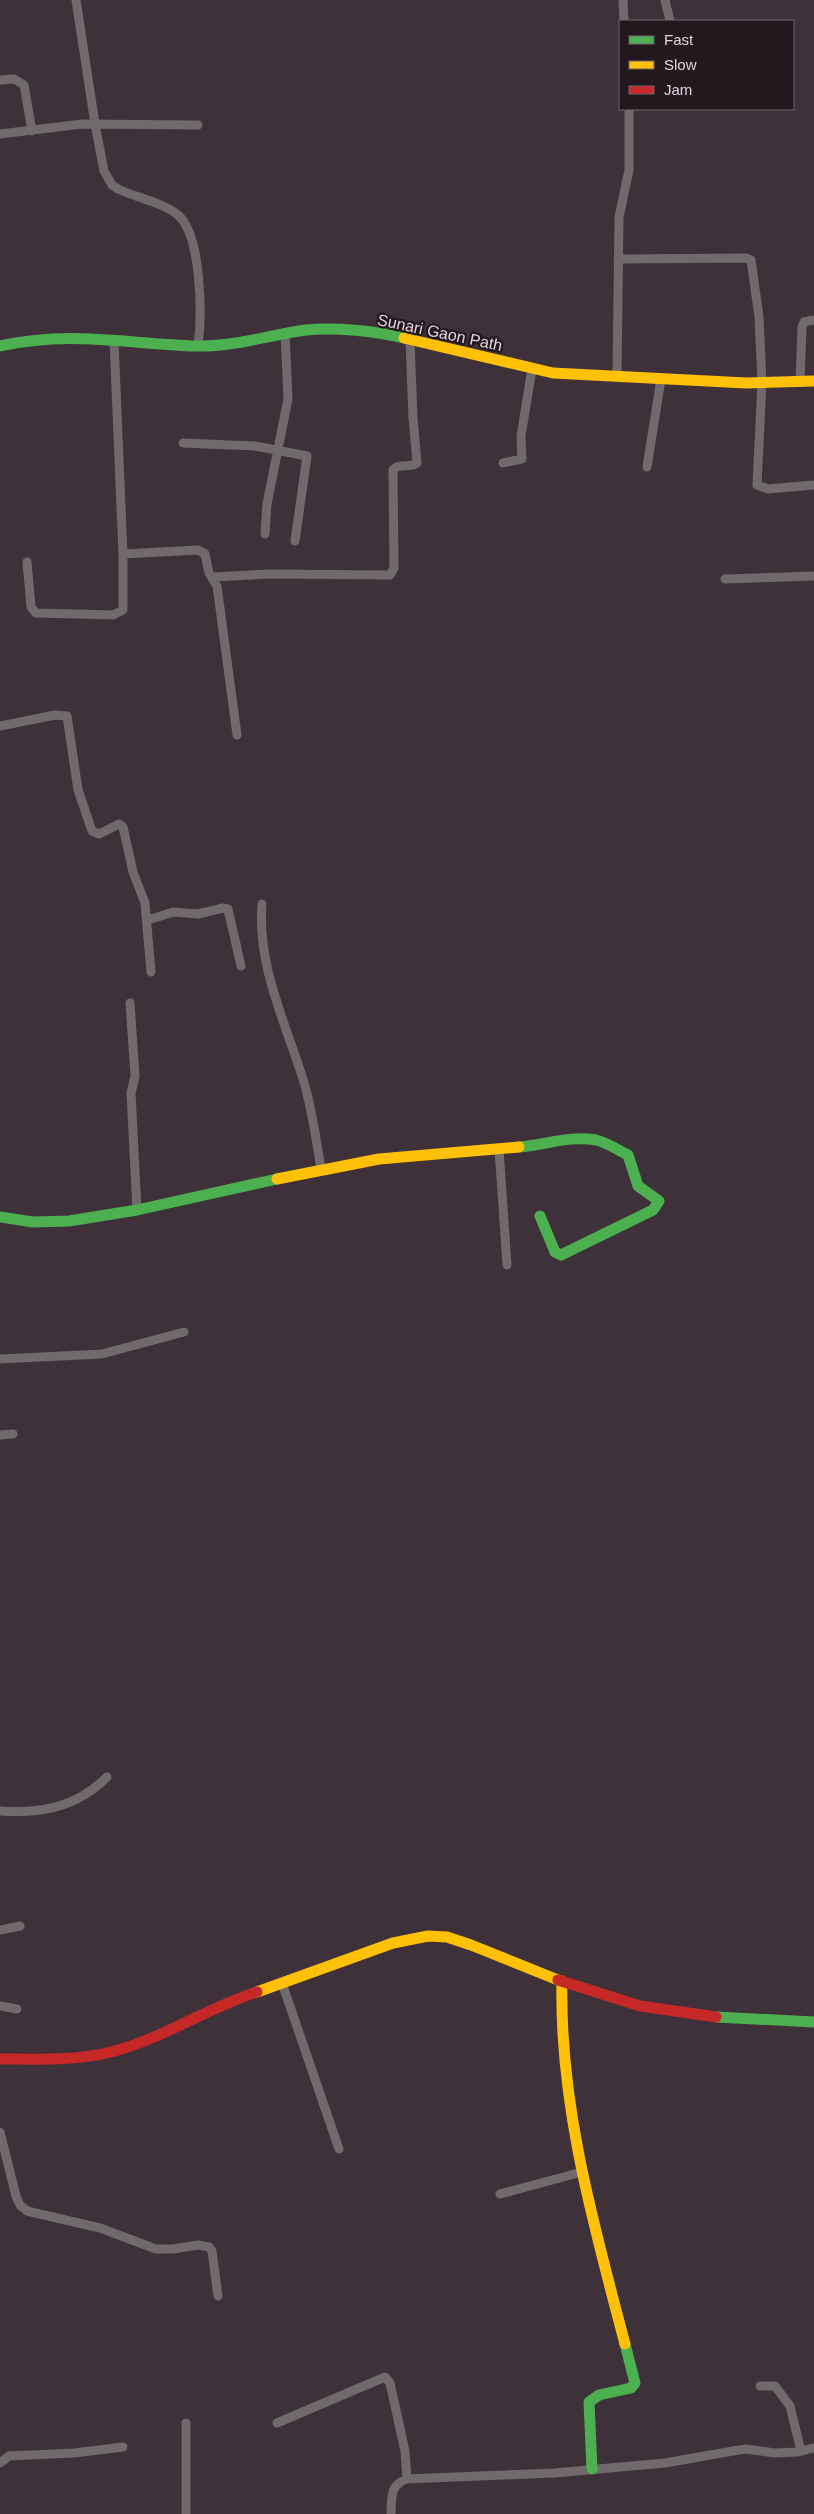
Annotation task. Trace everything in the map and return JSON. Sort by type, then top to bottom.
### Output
[{"type":"street","points":[[76,0],[104,171],[112,185],[171,211],[186,225],[192,240],[200,288],[201,306],[198,346]]},
{"type":"street","points":[[623,0],[624,20]]},
{"type":"street","points":[[665,0],[670,20]]},
{"type":"street","points":[[0,80],[14,79],[24,85],[32,131]]},
{"type":"street","points":[[617,377],[619,217],[629,170],[629,110]]},
{"type":"street","points":[[0,134],[74,124],[198,125]]},
{"type":"street","points":[[618,259],[746,258],[751,260],[759,317],[762,383],[757,485],[768,489],[814,485]]},
{"type":"street","points":[[800,382],[802,327],[804,322],[814,320]]},
{"type":"street","name":"Sunari Gaon Path","points":[[0,346],[27,340],[69,337],[114,342],[198,346],[223,344],[308,330],[350,331],[391,335],[532,369],[567,374],[762,383],[814,381]]},
{"type":"street","points":[[265,534],[267,504],[288,399],[285,333]]},
{"type":"street","points":[[213,577],[268,574],[390,575],[394,568],[393,470],[398,466],[415,465],[417,459],[413,418],[410,341]]},
{"type":"street","points":[[27,562],[31,607],[36,613],[113,615],[120,612],[124,606],[114,342]]},
{"type":"street","points":[[503,463],[522,459],[521,436],[532,369]]},
{"type":"street","points":[[647,467],[662,379]]},
{"type":"street","points":[[183,442],[239,444],[278,450],[308,458],[295,541]]},
{"type":"street","points":[[123,554],[202,551],[205,554],[209,573],[218,586],[237,735]]},
{"type":"street","points":[[725,579],[814,576]]},
{"type":"street","points":[[0,726],[55,715],[67,716],[78,790],[89,824],[96,835],[116,825],[122,825],[148,920],[152,972]]},
{"type":"street","points":[[262,904],[260,924],[264,953],[274,994],[304,1080],[321,1169]]},
{"type":"street","points":[[148,920],[173,912],[198,914],[223,908],[228,909],[241,966]]},
{"type":"street","points":[[130,1003],[135,1076],[131,1093],[137,1210]]},
{"type":"street","points":[[0,1217],[51,1222],[137,1210],[228,1189],[298,1176],[321,1169],[379,1159],[499,1150],[584,1139],[605,1142],[628,1155],[638,1186],[656,1197],[659,1201],[653,1210],[561,1255],[555,1252],[540,1216]]},
{"type":"street","points":[[499,1150],[507,1265]]},
{"type":"street","points":[[0,1359],[102,1354],[184,1332]]},
{"type":"street","points":[[0,1435],[12,1434]]},
{"type":"street","points":[[0,1812],[36,1812],[65,1805],[83,1798],[107,1777]]},
{"type":"street","points":[[0,1930],[20,1926]]},
{"type":"street","points":[[0,2058],[77,2058],[112,2052],[183,2025],[247,1995],[393,1943],[428,1936],[447,1937],[562,1982],[640,2006],[744,2019],[814,2022]]},
{"type":"street","points":[[562,1982],[561,2022],[566,2074],[582,2172],[616,2314],[635,2383],[631,2388],[599,2395],[589,2402],[592,2469]]},
{"type":"street","points":[[282,1983],[339,2149]]},
{"type":"street","points":[[0,2006],[17,2009]]},
{"type":"street","points":[[0,2132],[16,2196],[20,2205],[27,2211],[100,2228],[156,2248],[173,2249],[198,2245],[209,2247],[212,2251],[218,2296]]},
{"type":"street","points":[[500,2194],[582,2172]]},
{"type":"street","points":[[277,2422],[385,2377],[390,2383],[405,2451],[406,2479]]},
{"type":"street","points":[[760,2386],[775,2386],[788,2402],[801,2451]]},
{"type":"street","points":[[186,2423],[186,2514]]},
{"type":"street","points":[[0,2463],[9,2456],[74,2453],[123,2447]]},
{"type":"street","points":[[392,2514],[392,2491],[399,2482],[406,2479],[592,2469],[665,2463],[740,2450],[775,2453],[814,2448]]},
{"type":"traffic: fast","points":[[0,346],[26,341],[75,338],[211,346],[318,329],[355,330],[404,338]]},
{"type":"traffic: fast","points":[[519,1147],[577,1139],[596,1140],[605,1143],[628,1155],[638,1186],[659,1201],[653,1210],[561,1255],[555,1252],[540,1216]]},
{"type":"traffic: fast","points":[[0,1217],[33,1222],[69,1221],[137,1210],[277,1179]]},
{"type":"traffic: fast","points":[[716,2017],[814,2022]]},
{"type":"traffic: fast","points":[[592,2469],[589,2402],[599,2395],[631,2388],[635,2383],[625,2344]]},
{"type":"traffic: slow","points":[[404,338],[553,373],[746,383],[814,381]]},
{"type":"traffic: slow","points":[[277,1179],[379,1159],[519,1147]]},
{"type":"traffic: slow","points":[[257,1992],[393,1943],[428,1936],[447,1937],[471,1945],[558,1980]]},
{"type":"traffic: slow","points":[[562,1981],[566,2073],[572,2119],[591,2210],[625,2344]]},
{"type":"traffic: jam","points":[[558,1980],[640,2006],[716,2017]]},
{"type":"traffic: jam","points":[[0,2059],[70,2058],[111,2052],[166,2032],[220,2006],[257,1992]]}]
